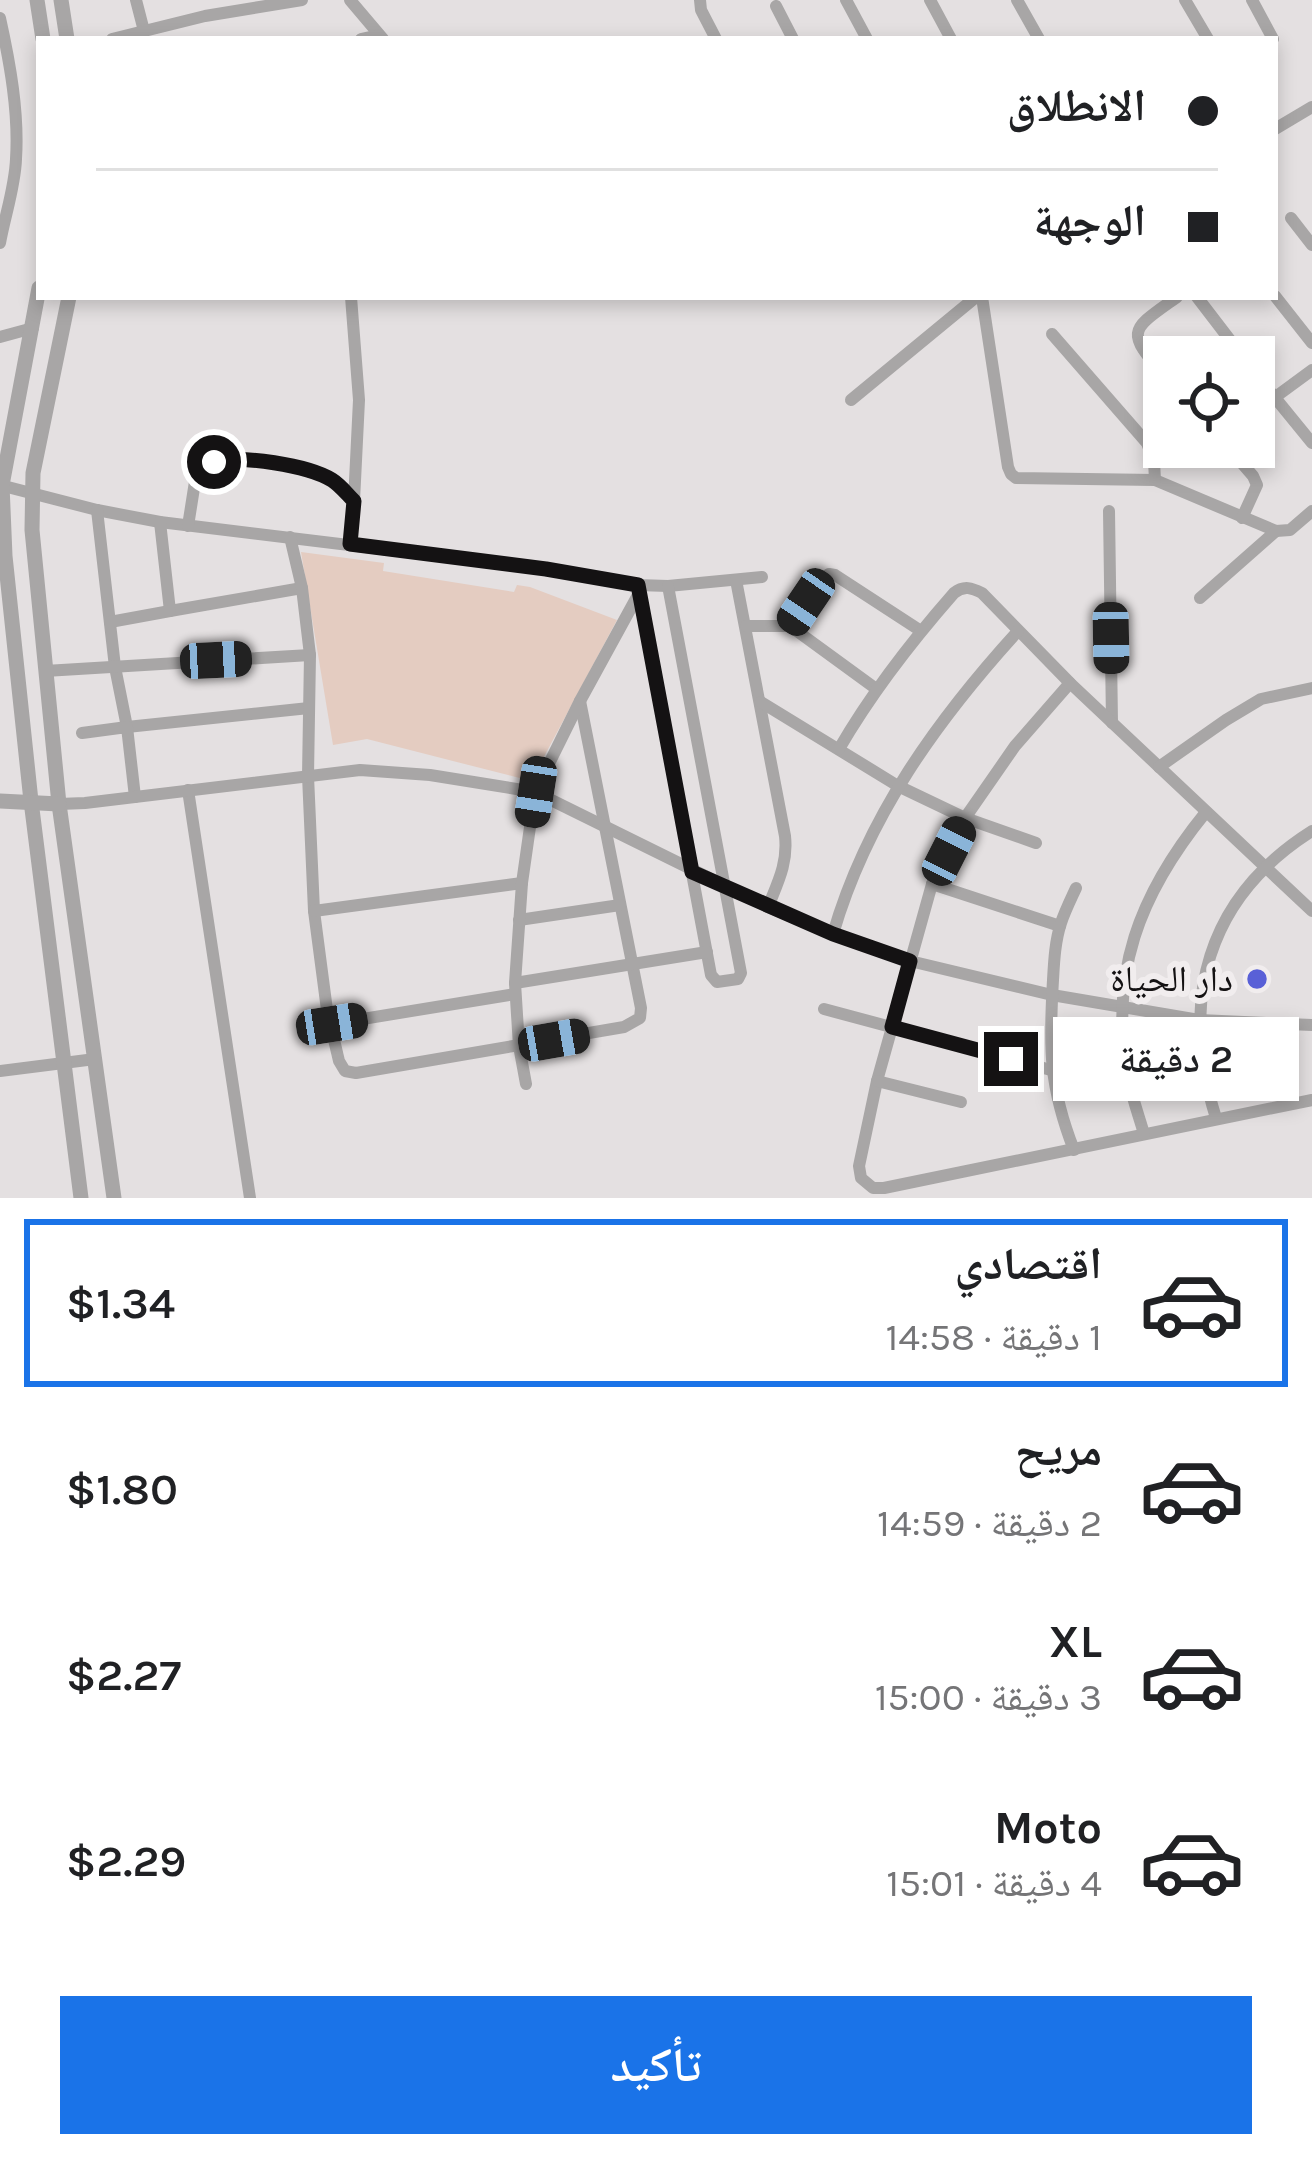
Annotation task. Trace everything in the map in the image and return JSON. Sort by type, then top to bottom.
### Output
[{"type":"street","points":[[37,0],[43,36]]},
{"type":"street","points":[[61,0],[67,36]]},
{"type":"street","points":[[136,0],[144,31]]},
{"type":"street","points":[[124,36],[302,0]]},
{"type":"street","points":[[350,0],[380,36]]},
{"type":"street","points":[[700,0],[714,36]]},
{"type":"street","points":[[846,0],[865,36]]},
{"type":"street","points":[[1017,0],[1037,36]]},
{"type":"street","points":[[1185,0],[1206,36]]},
{"type":"street","points":[[1252,0],[1271,36]]},
{"type":"street","points":[[934,1],[950,36]]},
{"type":"street","points":[[776,6],[791,36]]},
{"type":"street","points":[[0,18],[6,95],[17,133],[16,164],[5,198],[0,243]]},
{"type":"street","points":[[1278,126],[1312,107]]},
{"type":"street","points":[[0,136],[17,133]]},
{"type":"street","points":[[0,166],[16,164]]},
{"type":"street","points":[[1291,218],[1312,245]]},
{"type":"street","points":[[37,300],[1,485],[2,556],[81,1198]]},
{"type":"street","points":[[68,300],[31,493],[59,804],[114,1198]]},
{"type":"street","points":[[350,544],[359,400],[351,300]]},
{"type":"street","points":[[851,400],[975,300]]},
{"type":"street","points":[[980,300],[1011,474],[1016,478],[1155,480],[1276,531],[1289,530],[1312,511]]},
{"type":"street","points":[[1143,352],[1136,334],[1142,322],[1173,300]]},
{"type":"street","points":[[1199,300],[1227,336]]},
{"type":"street","points":[[1278,300],[1312,343]]},
{"type":"street","points":[[0,337],[33,328]]},
{"type":"street","points":[[1052,334],[1147,443],[1155,480]]},
{"type":"street","points":[[1275,397],[1312,370]]},
{"type":"street","points":[[1275,399],[1312,443]]},
{"type":"street","points":[[188,526],[196,471],[223,460],[252,460],[326,477],[354,501]]},
{"type":"street","points":[[1242,518],[1257,485],[1246,468]]},
{"type":"street","points":[[1,485],[160,522],[546,569],[638,589],[761,577]]},
{"type":"street","points":[[98,509],[135,796]]},
{"type":"street","points":[[1108,511],[1112,723]]},
{"type":"street","points":[[160,522],[170,611]]},
{"type":"street","points":[[1200,598],[1276,531]]},
{"type":"street","points":[[290,537],[310,655],[308,776],[314,910],[324,994],[342,1068],[352,1073],[519,1046],[624,1028],[640,1018],[580,701]]},
{"type":"street","points":[[790,626],[829,574],[921,631]]},
{"type":"street","points":[[736,580],[787,855],[768,907]]},
{"type":"street","points":[[638,589],[710,974],[717,982],[738,979],[668,586]]},
{"type":"street","points":[[110,622],[302,588]]},
{"type":"street","points":[[839,749],[875,688],[921,631],[954,593],[971,588],[982,593],[1070,683],[1312,911]]},
{"type":"street","points":[[526,1084],[515,989],[522,883],[536,792],[638,589]]},
{"type":"street","points":[[746,626],[790,626],[875,688]]},
{"type":"street","points":[[833,934],[870,836],[898,786],[927,740],[1018,631]]},
{"type":"street","points":[[45,670],[310,655]]},
{"type":"street","points":[[1070,683],[1015,746],[965,818],[932,884],[877,1081],[860,1166],[862,1178],[873,1188],[1312,1100]]},
{"type":"street","points":[[1159,767],[1261,699],[1312,688]]},
{"type":"street","points":[[761,702],[898,786],[1036,844]]},
{"type":"street","points":[[82,733],[309,709]]},
{"type":"street","points":[[0,801],[59,804],[360,770],[392,770],[536,792],[768,907],[910,961],[1052,994],[1199,1020],[1312,1025]]},
{"type":"street","points":[[188,790],[250,1198]]},
{"type":"street","points":[[1144,1134],[1128,1079],[1122,1006],[1129,953],[1147,898],[1206,812]]},
{"type":"street","points":[[1216,1118],[1208,1093],[1199,1020],[1214,943],[1225,916],[1247,886],[1312,831]]},
{"type":"street","points":[[314,910],[522,883]]},
{"type":"street","points":[[932,884],[1060,926]]},
{"type":"street","points":[[1074,1150],[1051,1070],[1052,994],[1060,926],[1076,888]]},
{"type":"street","points":[[519,920],[620,905]]},
{"type":"street","points":[[332,1024],[706,952]]},
{"type":"street","points":[[824,1009],[1051,1070]]},
{"type":"street","points":[[0,1071],[95,1059]]},
{"type":"street","points":[[877,1081],[962,1102]]},
{"type":"shaded area","points":[[301,552],[384,563],[383,571],[514,592],[517,585],[530,587],[617,620],[531,781],[367,739],[333,745]]},
{"type":"place","name":"دار الحياة","points":[[1257,979]]},
{"type":"route","points":[[214,462],[252,460],[326,477],[354,501],[350,544],[638,585],[692,872],[833,934],[910,961],[892,1027],[1011,1059]]}]
